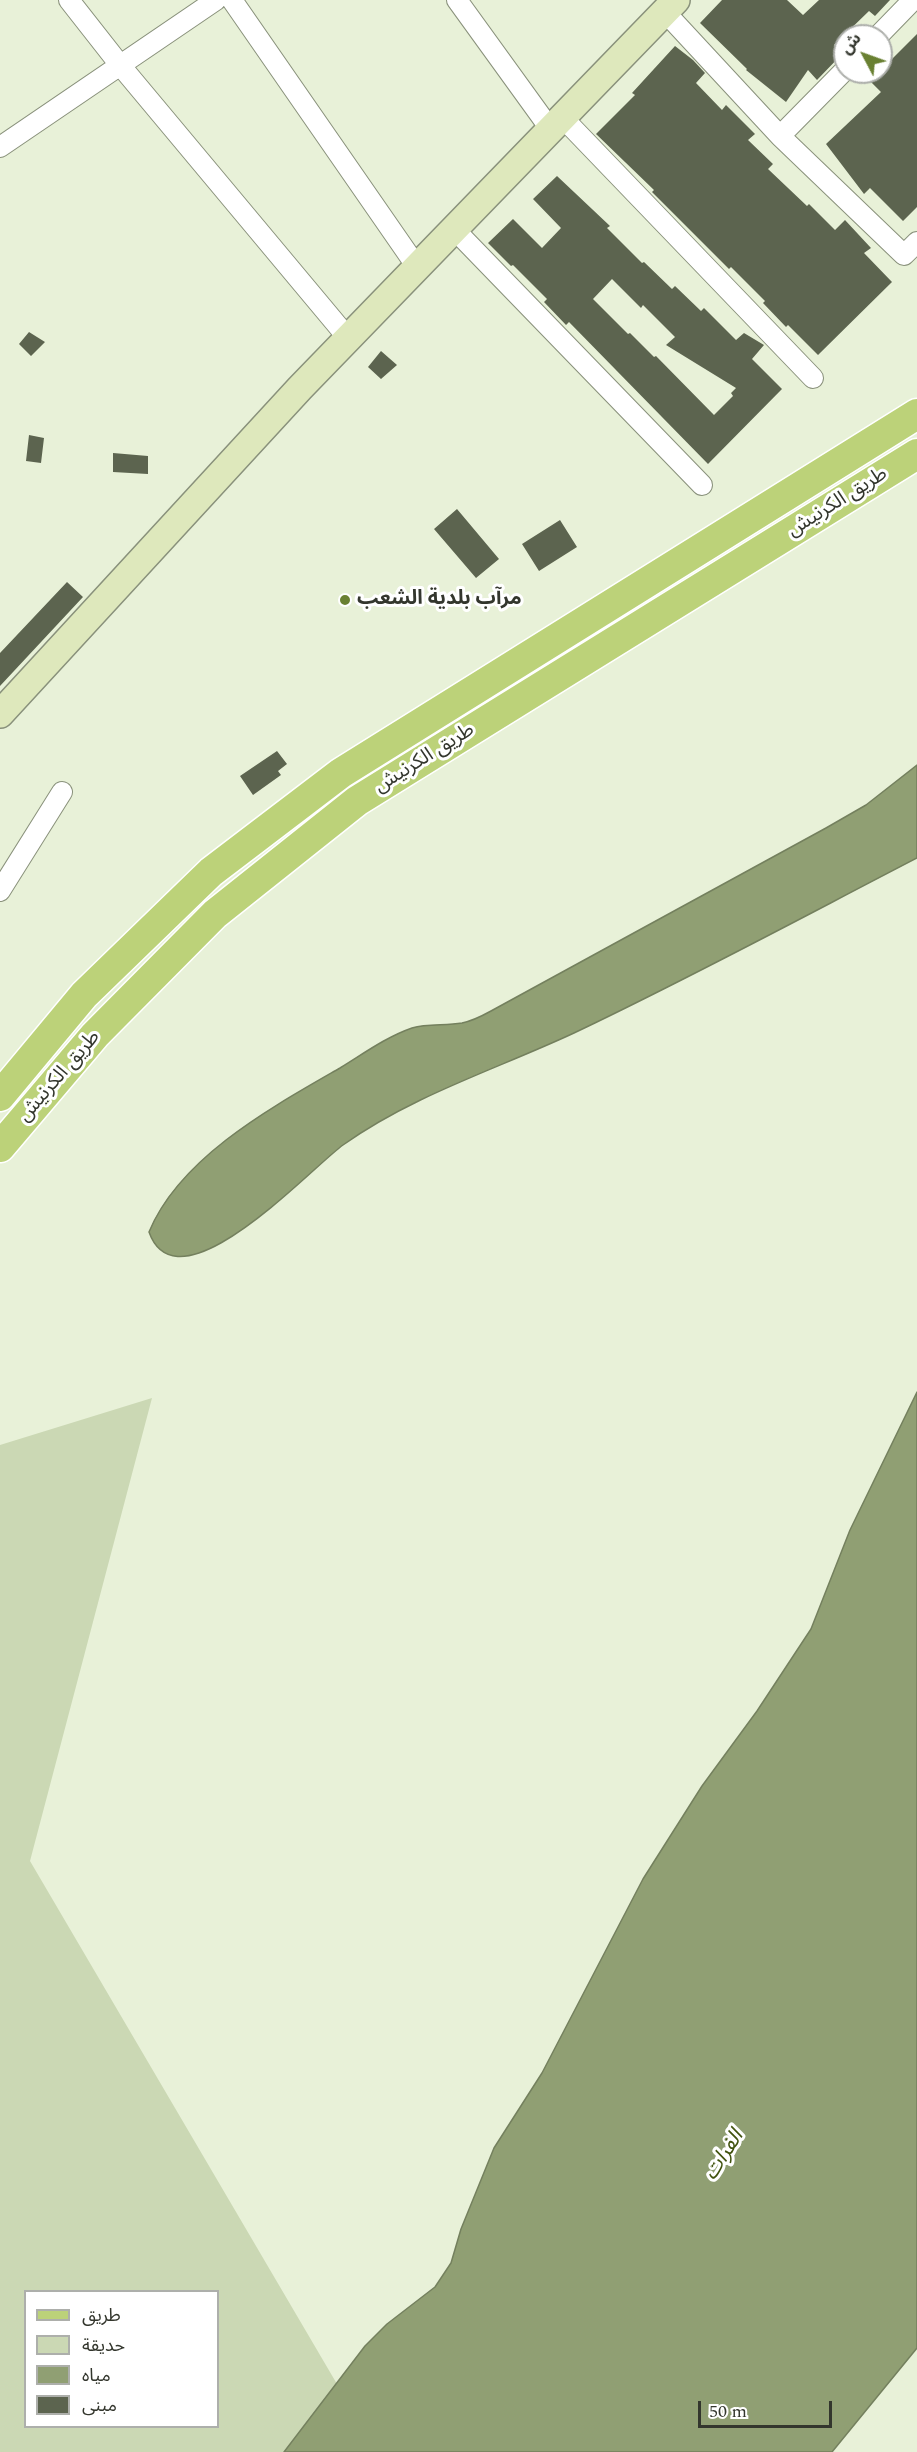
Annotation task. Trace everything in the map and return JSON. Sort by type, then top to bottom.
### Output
[{"type":"main road","name":"طريق الكرنيش","points":[[1,1093],[84,995],[211,872],[341,773],[917,414]]},
{"type":"main road","name":"طريق الكرنيش","points":[[0,1147],[95,1035],[215,914],[357,801],[917,454]]},
{"type":"street","points":[[69,0],[120,65],[348,338]]},
{"type":"street","points":[[0,147],[216,0]]},
{"type":"street","points":[[232,0],[417,267]]},
{"type":"street","points":[[457,0],[557,124],[813,378]]},
{"type":"street","points":[[890,24],[913,0]]},
{"type":"street","points":[[0,714],[348,338],[670,6],[780,136],[904,255],[917,242]]},
{"type":"street","points":[[780,136],[833,82]]},
{"type":"street","points":[[454,229],[702,485]]},
{"type":"street","points":[[0,891],[62,792]]},
{"type":"green space","points":[[152,1398],[30,1861],[337,2384],[284,2452],[0,2452],[0,1445]]},
{"type":"water","points":[[917,765],[917,858],[574,1033],[398,1111],[343,1145],[275,1204],[244,1228],[214,1246],[187,1256],[164,1253],[149,1232],[163,1205],[182,1180],[205,1157],[258,1117],[393,1036],[412,1028],[462,1023],[488,1013],[866,805]]},
{"type":"water","name":"الفرات","points":[[917,1392],[917,2348],[832,2452],[284,2452],[365,2346],[387,2324],[435,2287],[451,2263],[461,2229],[494,2148],[542,2073],[643,1879],[702,1786],[757,1711],[811,1629],[850,1530]]},
{"type":"building","points":[[722,0],[787,0],[803,15],[819,0],[890,0],[875,16],[869,11],[856,24],[833,24],[833,63],[817,80],[808,70],[786,102],[746,70],[700,23]]},
{"type":"building","points":[[917,34],[917,207],[903,221],[870,188],[864,194],[826,144],[881,92],[873,84],[893,84],[893,58]]},
{"type":"building","points":[[675,46],[705,73],[696,83],[722,110],[726,105],[755,134],[748,140],[773,164],[768,169],[835,230],[845,220],[871,248],[864,253],[892,282],[818,355],[788,325],[786,327],[763,303],[765,301],[731,267],[729,269],[652,192],[654,190],[596,134],[635,95],[632,93]]},
{"type":"building","points":[[557,176],[610,226],[607,228],[642,263],[644,262],[672,289],[675,286],[701,311],[704,308],[736,340],[744,333],[764,345],[752,359],[782,389],[708,464],[569,322],[566,325],[544,302],[547,299],[488,243],[513,219],[542,248],[561,228],[533,199]],"holes":[[[612,279],[641,308],[643,305],[675,337],[666,345],[736,388],[731,393],[733,396],[714,415],[656,356],[654,357],[630,333],[628,334],[593,299]]]},
{"type":"building","points":[[29,332],[45,342],[31,356],[19,344]]},
{"type":"building","points":[[381,351],[397,365],[381,379],[368,367]]},
{"type":"building","points":[[29,435],[44,438],[41,463],[26,461]]},
{"type":"building","points":[[113,453],[148,456],[148,474],[113,472]]},
{"type":"building","points":[[457,509],[499,559],[476,578],[434,529]]},
{"type":"building","points":[[560,520],[577,547],[539,571],[522,544]]},
{"type":"building","points":[[67,582],[83,597],[0,686],[0,653]]},
{"type":"building","points":[[277,751],[287,764],[278,771],[281,775],[253,795],[240,776]]},
{"type":"place","name":"مرآب بلدية الشعب","points":[[345,600]]}]
